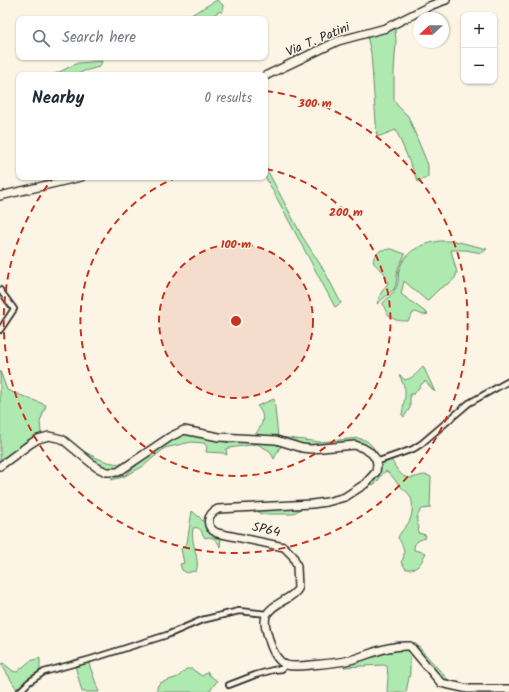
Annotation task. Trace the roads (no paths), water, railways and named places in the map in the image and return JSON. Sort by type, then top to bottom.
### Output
[{"type":"street","name":"Via T. Patini","points":[[268,75],[338,41],[386,28],[432,5],[446,0]]},
{"type":"street","points":[[0,196],[68,180]]},
{"type":"street","points":[[0,290],[14,309],[0,330]]},
{"type":"street","points":[[0,466],[38,439],[49,436],[62,439],[96,467],[106,472],[118,472],[170,437],[184,430],[219,437],[276,440],[302,448],[311,449],[355,445],[371,453],[376,462],[413,449],[421,444],[469,403],[509,381]]},
{"type":"street","name":"SP64","points":[[267,614],[272,608],[292,596],[298,589],[297,566],[293,556],[284,547],[213,531],[208,522],[208,517],[218,509],[339,500],[353,494],[372,477],[376,472],[376,462]]},
{"type":"street","points":[[19,692],[29,682],[44,672],[167,635],[202,620],[239,611],[267,614],[266,627],[271,647],[280,661],[285,664],[293,666],[327,664],[351,660],[398,645],[410,646],[441,683],[468,689],[509,689]]},
{"type":"street","points":[[229,685],[255,675],[282,669],[285,664]]}]
